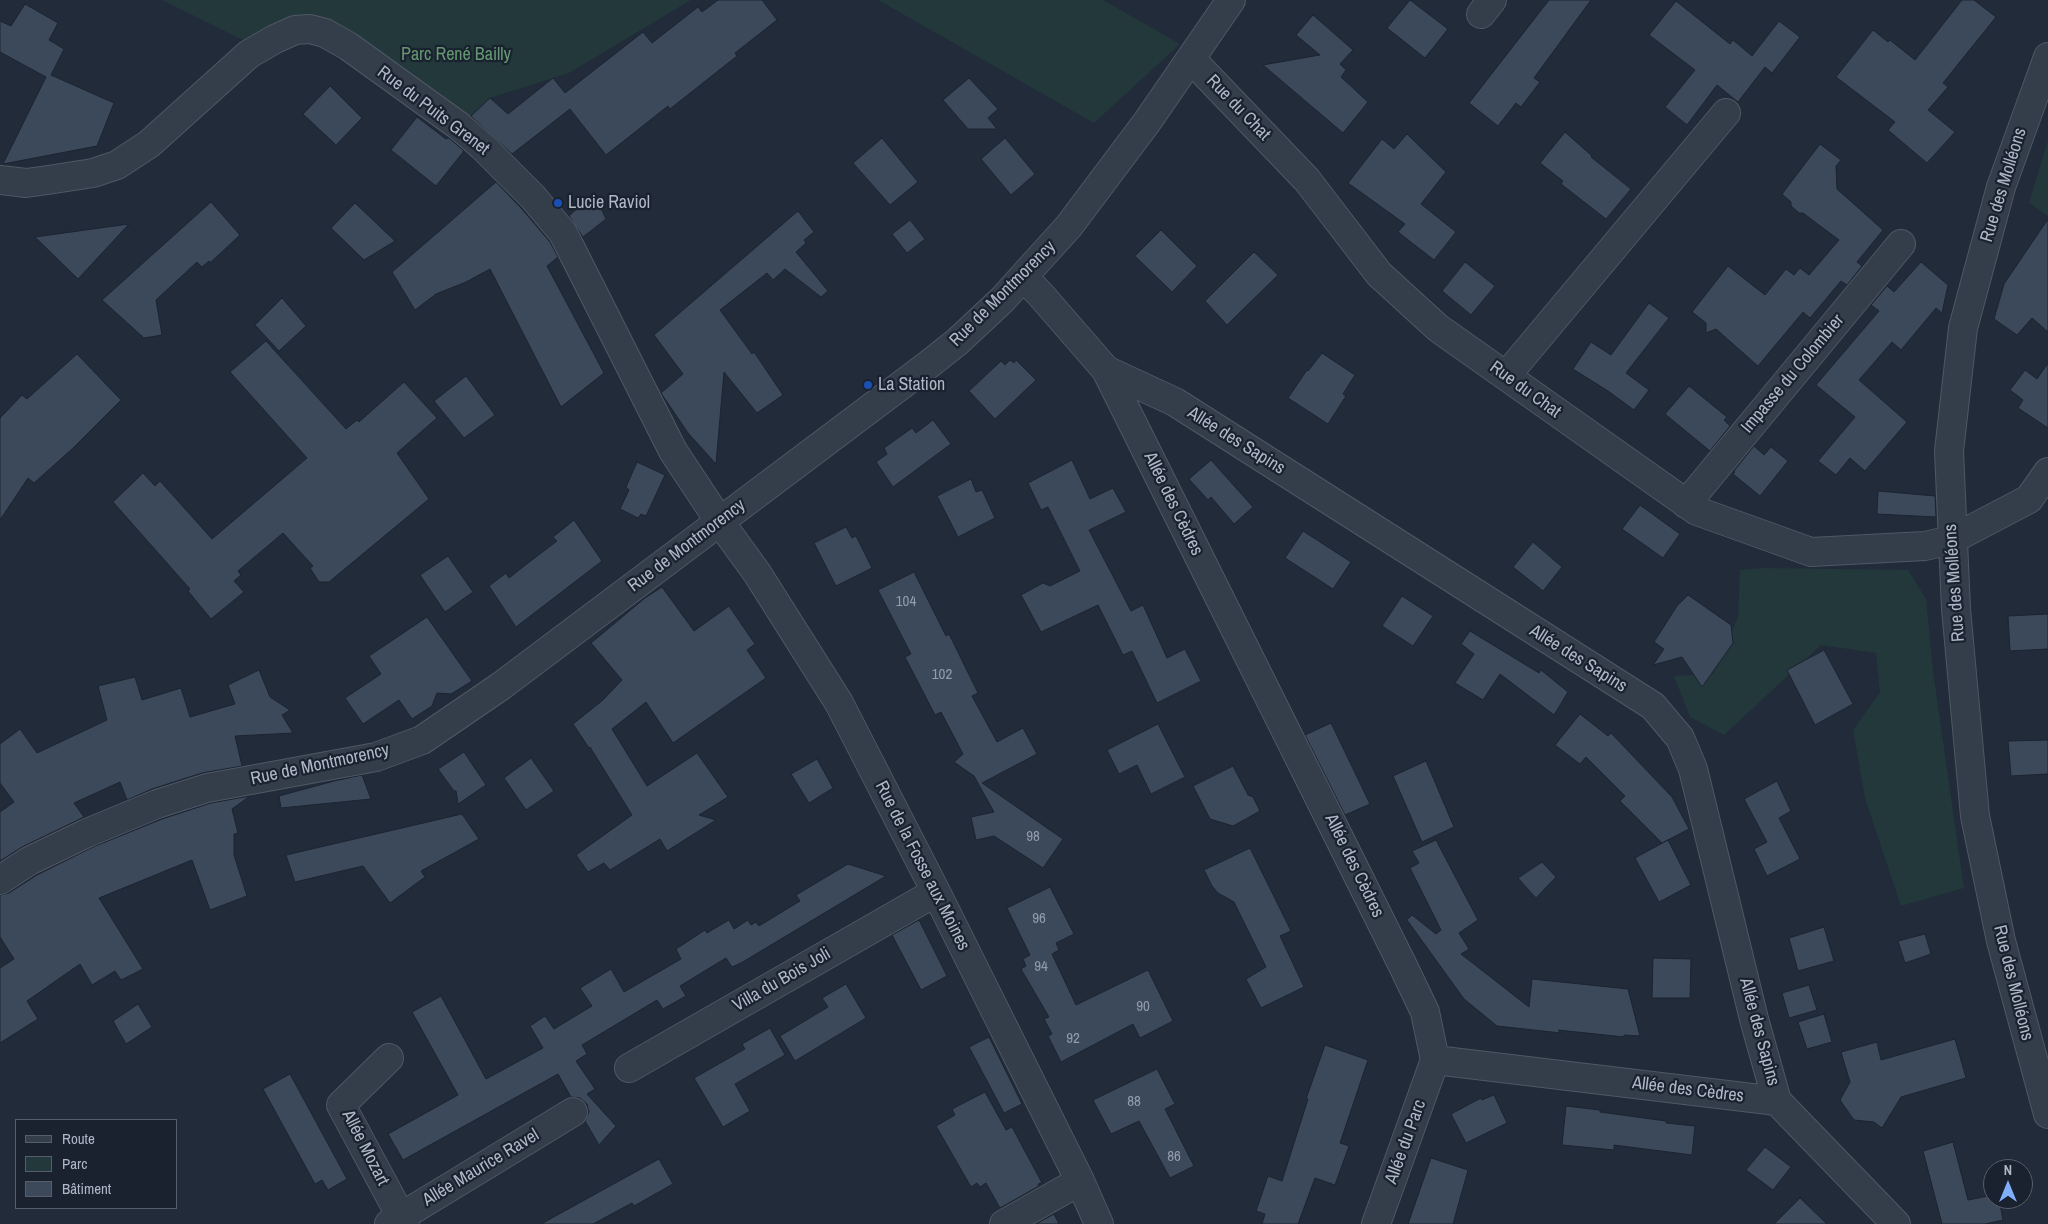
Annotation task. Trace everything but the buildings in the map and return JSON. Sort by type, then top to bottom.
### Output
[{"type":"street","name":"Rue de Montmorency","points":[[0,880],[29,861],[70,841],[157,804],[216,786],[376,756],[422,740],[501,686],[957,342],[1024,278],[1080,212],[1231,0]]},
{"type":"street","name":"Rue du Puits Grenet","points":[[0,180],[26,183],[93,173],[117,165],[149,144],[249,54],[295,30],[310,29],[325,33],[348,46],[465,131],[534,197],[563,233],[673,451],[720,522]]},
{"type":"street","name":"Rue des Molléons","points":[[2048,57],[2001,187],[1963,328],[1949,451],[1956,609],[1976,816],[2001,941],[2048,1114]]},
{"type":"street","name":"Rue du Chat","points":[[1191,58],[1307,180],[1379,274],[1438,328],[1697,511],[1811,552],[1925,546],[1952,540],[2038,499]]},
{"type":"street","points":[[1506,376],[1726,113]]},
{"type":"street","name":"Impasse du Colombier","points":[[1686,504],[1901,244]]},
{"type":"street","name":"Allée des Sapins","points":[[1024,278],[1106,370],[1175,402],[1654,706],[1680,738],[1694,769],[1754,1019],[1777,1101],[1896,1224]]},
{"type":"street","name":"Allée des Cèdres","points":[[1106,370],[1404,968],[1425,1012],[1436,1060],[1777,1101]]},
{"type":"street","points":[[2038,499],[2048,472]]},
{"type":"street","name":"Rue de la Fosse aux Moines","points":[[720,522],[757,573],[839,704],[936,892],[1080,1181],[1099,1224]]},
{"type":"street","name":"Villa du Bois Joli","points":[[629,1068],[936,892]]},
{"type":"street","name":"Allée Mozart","points":[[389,1058],[341,1105],[398,1222]]},
{"type":"street","name":"Allée du Parc","points":[[1376,1224],[1436,1060]]},
{"type":"street","name":"Allée Maurice Ravel","points":[[398,1222],[574,1112]]},
{"type":"street","points":[[1004,1224],[1080,1181]]},
{"type":"green space","name":"Parc René Bailly","points":[[162,0],[691,0],[569,73],[490,98],[459,126],[345,41],[251,44]]},
{"type":"green space","points":[[878,0],[1103,0],[1180,44],[1094,123]]},
{"type":"green space","points":[[2048,140],[2048,216],[2029,203]]},
{"type":"green space","points":[[1763,568],[1908,570],[1926,599],[1933,671],[1964,888],[1901,906],[1865,798],[1853,730],[1880,692],[1876,653],[1821,645],[1724,735],[1690,717],[1674,676],[1713,674],[1738,617],[1740,570]]},
{"type":"place","name":"Lucie Raviol","points":[[558,203]]},
{"type":"place","name":"La Station","points":[[868,385]]}]
